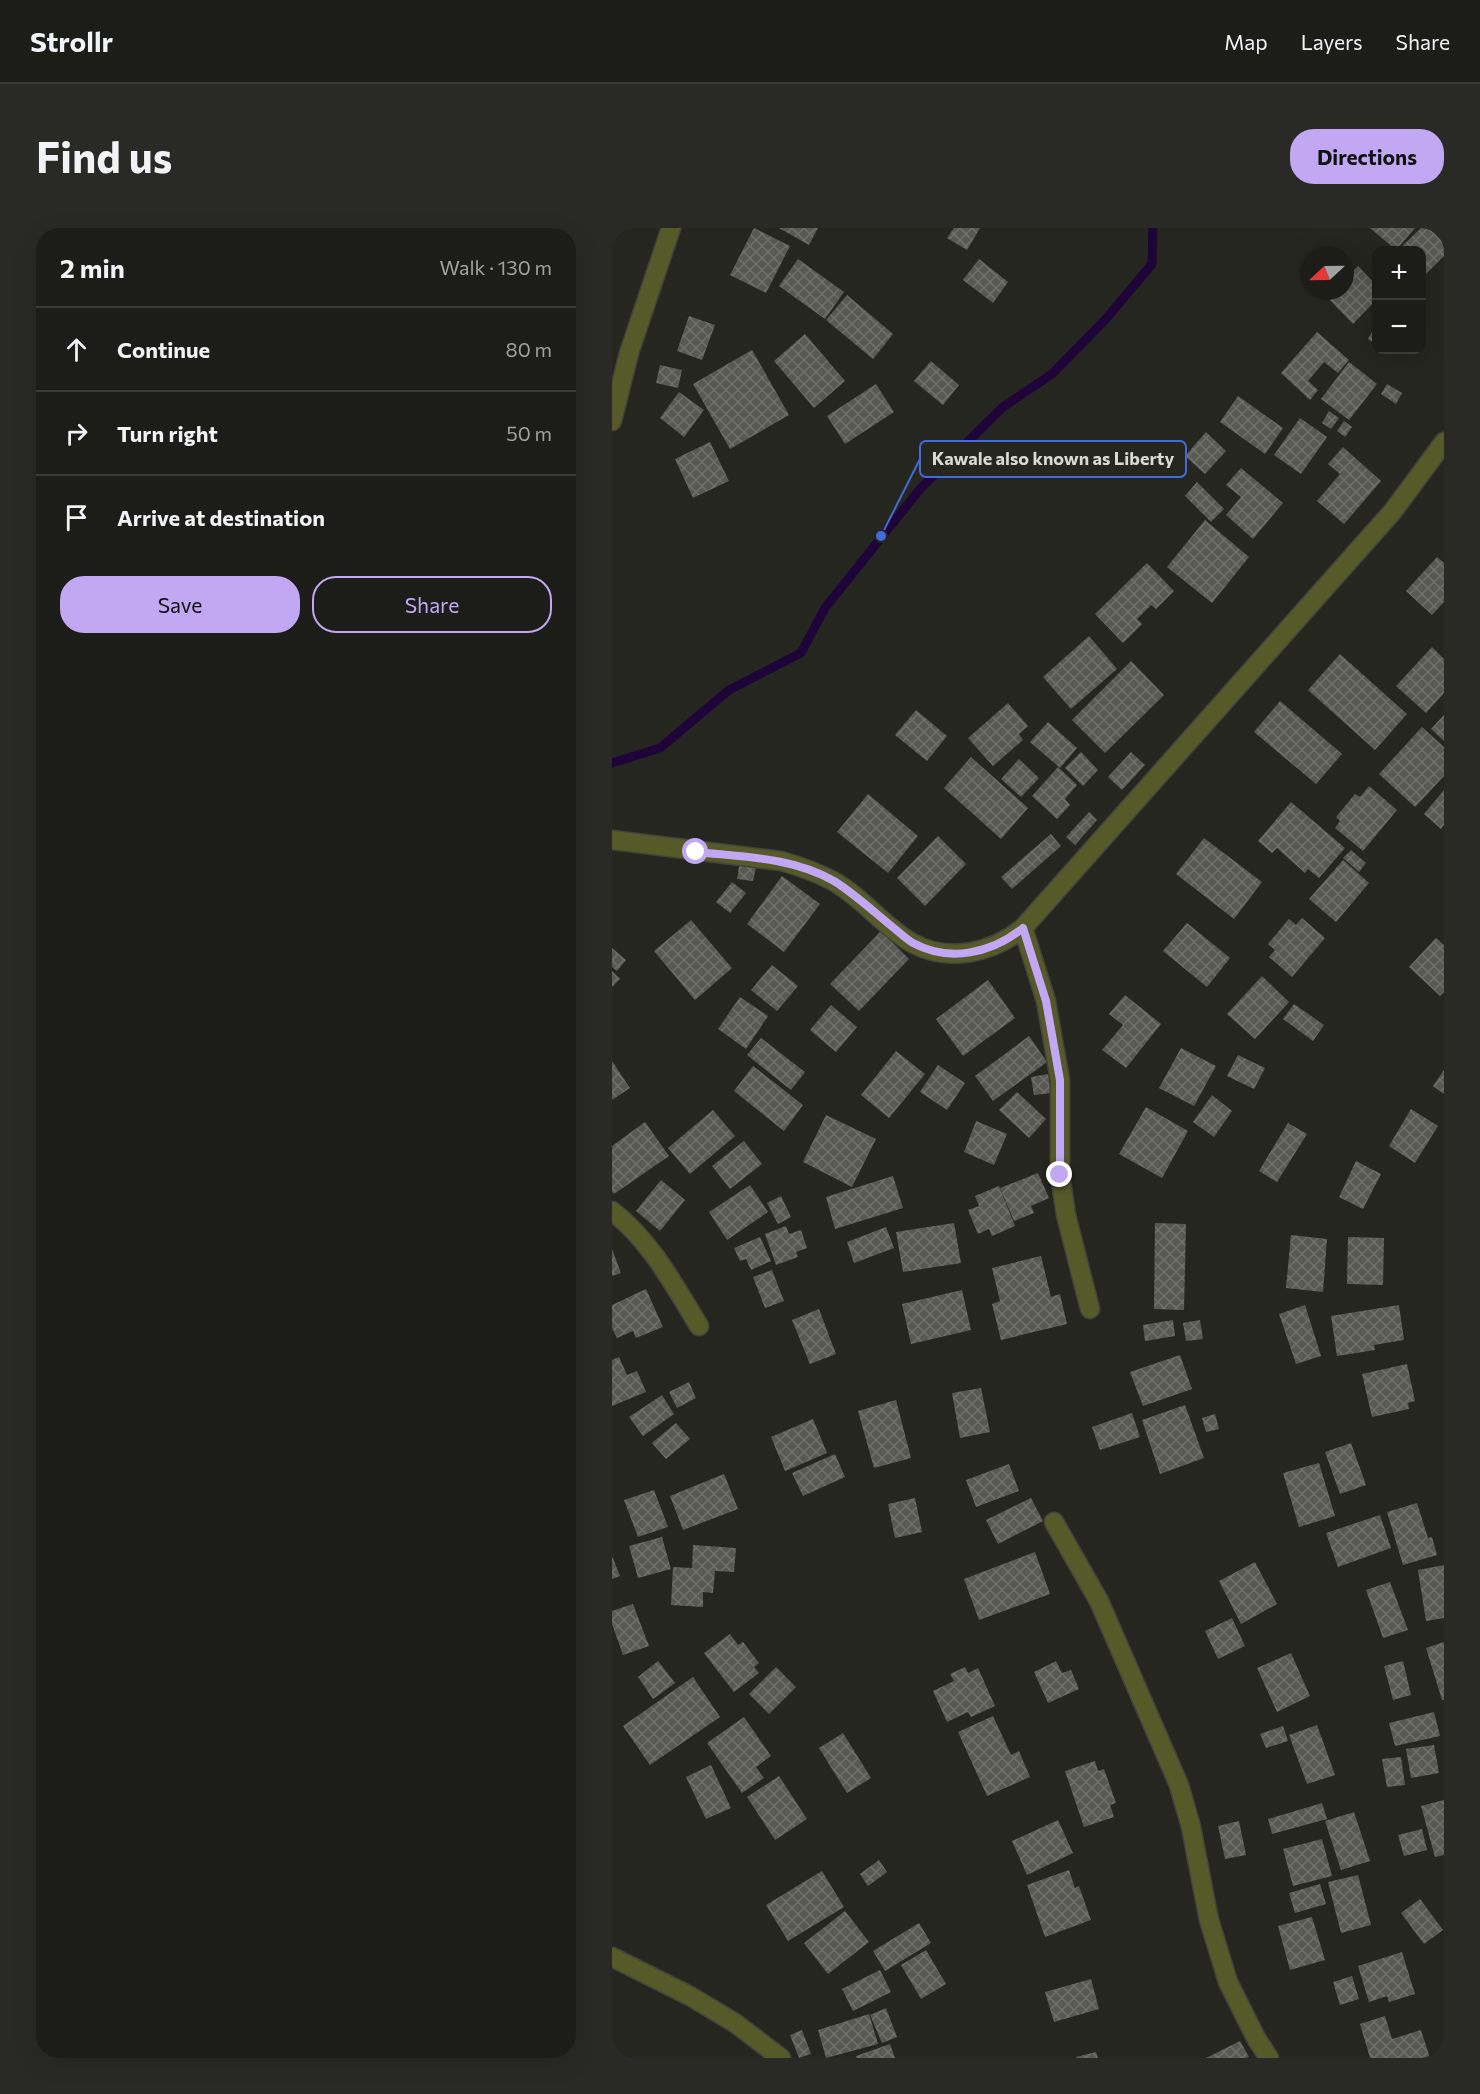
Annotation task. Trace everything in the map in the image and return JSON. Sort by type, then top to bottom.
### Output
[{"type":"street","points":[[612,422],[629,353],[671,228]]},
{"type":"street","points":[[612,840],[781,861],[808,869],[834,881],[912,943],[934,950],[961,954],[987,950],[1008,940],[1023,928],[1393,511],[1444,442]]},
{"type":"street","points":[[1023,928],[1046,1001],[1060,1080],[1060,1175],[1066,1215],[1090,1309]]},
{"type":"street","points":[[612,1211],[625,1221],[656,1258],[699,1326]]},
{"type":"street","points":[[1054,1522],[1100,1601],[1179,1785],[1191,1827],[1209,1920],[1228,1982],[1269,2058]]},
{"type":"street","points":[[612,1957],[690,1996],[735,2023],[779,2057]]},
{"type":"building","points":[[754,228],[790,246],[766,293],[730,275]]},
{"type":"building","points":[[779,228],[818,228],[809,245]]},
{"type":"building","points":[[954,228],[980,228],[967,250],[947,238]]},
{"type":"building","points":[[1370,228],[1415,228],[1399,246],[1391,246]]},
{"type":"building","points":[[1421,228],[1429,228],[1444,243],[1444,256],[1426,274],[1426,246],[1402,246]]},
{"type":"building","points":[[798,259],[844,292],[825,319],[779,286]]},
{"type":"building","points":[[979,259],[1008,282],[993,303],[963,280]]},
{"type":"building","points":[[1358,266],[1372,281],[1372,304],[1353,324],[1330,300],[1354,300],[1354,270]]},
{"type":"building","points":[[847,295],[893,334],[873,359],[826,320]]},
{"type":"building","points":[[689,316],[715,325],[702,360],[677,351]]},
{"type":"building","points":[[1317,332],[1349,360],[1338,373],[1324,362],[1308,381],[1318,390],[1310,400],[1281,373]]},
{"type":"building","points":[[805,334],[845,381],[814,408],[774,361]]},
{"type":"building","points":[[752,350],[789,415],[730,449],[693,384]]},
{"type":"building","points":[[931,361],[959,385],[943,405],[914,381]]},
{"type":"building","points":[[1349,362],[1377,384],[1349,420],[1321,399]]},
{"type":"building","points":[[660,365],[682,370],[678,388],[656,383]]},
{"type":"building","points":[[876,384],[894,412],[845,444],[827,416]]},
{"type":"building","points":[[1387,384],[1402,393],[1396,404],[1381,394]]},
{"type":"building","points":[[679,392],[704,410],[684,437],[660,418]]},
{"type":"building","points":[[1238,396],[1283,428],[1265,454],[1220,422]]},
{"type":"building","points":[[1329,411],[1339,418],[1331,429],[1322,423]]},
{"type":"building","points":[[1300,418],[1327,437],[1301,474],[1274,455]]},
{"type":"building","points":[[1344,421],[1352,427],[1345,437],[1337,431]]},
{"type":"building","points":[[1206,432],[1226,451],[1205,474],[1185,456]]},
{"type":"building","points":[[710,442],[729,481],[693,498],[675,459]]},
{"type":"building","points":[[1343,447],[1381,481],[1344,524],[1317,501],[1340,474],[1328,464]]},
{"type":"building","points":[[1241,468],[1283,503],[1253,539],[1226,515],[1241,497],[1226,485]]},
{"type":"building","points":[[1197,482],[1224,509],[1211,522],[1185,496]]},
{"type":"building","points":[[1205,520],[1249,557],[1212,603],[1167,567]]},
{"type":"building","points":[[1437,557],[1444,563],[1444,602],[1432,615],[1406,591]]},
{"type":"building","points":[[1147,563],[1174,591],[1156,609],[1151,605],[1137,619],[1142,624],[1123,643],[1095,614]]},
{"type":"building","points":[[1089,636],[1117,669],[1071,709],[1043,677]]},
{"type":"building","points":[[1432,647],[1444,659],[1444,693],[1426,713],[1396,686]]},
{"type":"building","points":[[1340,654],[1407,714],[1375,750],[1308,690]]},
{"type":"building","points":[[1131,661],[1164,695],[1105,753],[1072,720]]},
{"type":"building","points":[[1280,701],[1342,754],[1316,784],[1254,732]]},
{"type":"building","points":[[1008,703],[1028,726],[1019,734],[1023,740],[993,766],[968,738]]},
{"type":"building","points":[[916,710],[947,736],[927,761],[895,735]]},
{"type":"building","points":[[1444,715],[1444,741],[1431,729]]},
{"type":"building","points":[[1048,722],[1077,748],[1060,768],[1030,742]]},
{"type":"building","points":[[1422,727],[1444,747],[1444,776],[1415,807],[1379,774]]},
{"type":"building","points":[[1081,752],[1098,770],[1083,786],[1065,768]]},
{"type":"building","points":[[1131,752],[1145,765],[1122,790],[1108,777]]},
{"type":"building","points":[[971,757],[1028,808],[1001,839],[944,788]]},
{"type":"building","points":[[1019,759],[1039,778],[1021,797],[1001,779]]},
{"type":"building","points":[[1058,767],[1077,785],[1065,799],[1070,805],[1057,819],[1032,796]]},
{"type":"building","points":[[1369,786],[1397,810],[1363,851],[1335,828],[1340,821],[1336,817],[1355,794],[1360,797]]},
{"type":"building","points":[[1444,790],[1444,825],[1441,829],[1424,814]]},
{"type":"building","points":[[868,794],[918,836],[888,873],[837,832]]},
{"type":"building","points":[[1291,802],[1345,848],[1319,878],[1308,869],[1305,873],[1277,848],[1272,853],[1258,841]]},
{"type":"building","points":[[1089,812],[1097,820],[1075,845],[1066,837]]},
{"type":"building","points":[[1051,834],[1061,846],[1012,889],[1001,877]]},
{"type":"building","points":[[938,836],[966,864],[925,906],[897,878]]},
{"type":"building","points":[[1204,838],[1262,882],[1234,919],[1176,874]]},
{"type":"building","points":[[1351,850],[1366,863],[1359,872],[1343,858]]},
{"type":"building","points":[[740,860],[757,863],[753,881],[737,879]]},
{"type":"building","points":[[1343,860],[1369,883],[1336,922],[1309,899]]},
{"type":"building","points":[[782,876],[820,904],[784,952],[747,924]]},
{"type":"building","points":[[732,882],[746,893],[730,913],[716,902]]},
{"type":"building","points":[[1302,918],[1325,938],[1292,977],[1269,957],[1275,950],[1268,944],[1289,919],[1296,925]]},
{"type":"building","points":[[691,920],[732,968],[695,1000],[654,951]]},
{"type":"building","points":[[1187,923],[1230,958],[1207,987],[1163,951]]},
{"type":"building","points":[[881,931],[909,959],[859,1011],[830,984]]},
{"type":"building","points":[[1436,938],[1444,945],[1444,992],[1440,996],[1409,967]]},
{"type":"building","points":[[612,948],[626,960],[617,971],[612,967]]},
{"type":"building","points":[[772,965],[798,986],[777,1011],[751,990]]},
{"type":"building","points":[[612,971],[620,979],[612,987]]},
{"type":"building","points":[[1262,976],[1289,1002],[1255,1039],[1227,1014]]},
{"type":"building","points":[[988,980],[1015,1018],[963,1056],[936,1019]]},
{"type":"building","points":[[1125,995],[1161,1024],[1126,1068],[1102,1050],[1123,1025],[1109,1014]]},
{"type":"building","points":[[740,997],[768,1016],[746,1049],[718,1029]]},
{"type":"building","points":[[1294,1004],[1324,1025],[1313,1041],[1283,1019]]},
{"type":"building","points":[[831,1005],[857,1027],[836,1052],[810,1030]]},
{"type":"building","points":[[1029,1036],[1047,1062],[993,1101],[975,1076]]},
{"type":"building","points":[[761,1038],[805,1072],[791,1090],[747,1055]]},
{"type":"building","points":[[1181,1048],[1216,1066],[1194,1106],[1159,1088]]},
{"type":"building","points":[[896,1051],[925,1074],[889,1118],[861,1095]]},
{"type":"building","points":[[1238,1055],[1265,1068],[1254,1089],[1227,1076]]},
{"type":"building","points":[[612,1061],[630,1088],[612,1100]]},
{"type":"building","points":[[938,1065],[965,1083],[947,1110],[920,1092]]},
{"type":"building","points":[[753,1066],[803,1105],[784,1131],[734,1091]]},
{"type":"building","points":[[1444,1070],[1444,1094],[1433,1086]]},
{"type":"building","points":[[1048,1074],[1051,1093],[1034,1095],[1031,1077]]},
{"type":"building","points":[[1017,1092],[1046,1119],[1029,1138],[999,1110]]},
{"type":"building","points":[[1212,1095],[1232,1111],[1214,1137],[1193,1122]]},
{"type":"building","points":[[1146,1107],[1188,1131],[1162,1178],[1119,1154]]},
{"type":"building","points":[[1411,1109],[1438,1126],[1415,1163],[1389,1146]]},
{"type":"building","points":[[713,1110],[735,1136],[690,1174],[668,1148]]},
{"type":"building","points":[[826,1115],[876,1139],[852,1187],[803,1162]]},
{"type":"building","points":[[976,1121],[1007,1134],[994,1165],[964,1152]]},
{"type":"building","points":[[645,1122],[669,1156],[614,1194],[612,1192],[612,1146]]},
{"type":"building","points":[[1288,1123],[1307,1134],[1277,1182],[1259,1171]]},
{"type":"building","points":[[744,1141],[762,1164],[730,1189],[712,1166]]},
{"type":"building","points":[[1356,1161],[1381,1174],[1363,1209],[1339,1197]]},
{"type":"building","points":[[1038,1173],[1049,1198],[1031,1206],[1034,1213],[1014,1221],[1000,1188]]},
{"type":"building","points":[[893,1176],[903,1208],[835,1229],[826,1197]]},
{"type":"building","points":[[661,1180],[685,1200],[660,1231],[636,1211]]},
{"type":"building","points":[[750,1185],[768,1212],[727,1240],[709,1212]]},
{"type":"building","points":[[999,1186],[1015,1226],[992,1236],[989,1229],[978,1234],[968,1210],[979,1206],[975,1196]]},
{"type":"building","points":[[781,1196],[791,1217],[778,1224],[767,1203]]},
{"type":"building","points":[[954,1223],[961,1263],[903,1272],[896,1232]]},
{"type":"building","points":[[1155,1223],[1186,1224],[1184,1310],[1154,1309]]},
{"type":"building","points":[[786,1226],[789,1234],[801,1230],[807,1248],[796,1252],[798,1257],[776,1265],[765,1234]]},
{"type":"building","points":[[886,1227],[894,1248],[854,1263],[847,1242]]},
{"type":"building","points":[[1291,1235],[1327,1239],[1323,1292],[1286,1288]]},
{"type":"building","points":[[760,1237],[771,1261],[751,1270],[746,1259],[740,1261],[734,1248]]},
{"type":"building","points":[[1348,1237],[1384,1238],[1383,1285],[1347,1284]]},
{"type":"building","points":[[612,1249],[621,1273],[612,1276]]},
{"type":"building","points":[[1041,1256],[1051,1297],[1060,1294],[1067,1324],[1001,1340],[992,1304],[1000,1301],[992,1268]]},
{"type":"building","points":[[772,1270],[784,1301],[765,1308],[753,1277]]},
{"type":"building","points":[[646,1289],[663,1327],[636,1338],[633,1331],[617,1338],[612,1328],[612,1305]]},
{"type":"building","points":[[962,1290],[971,1330],[911,1344],[902,1304]]},
{"type":"building","points":[[1305,1305],[1321,1356],[1296,1364],[1279,1314]]},
{"type":"building","points":[[1399,1305],[1404,1340],[1374,1345],[1375,1350],[1337,1356],[1331,1316]]},
{"type":"building","points":[[819,1309],[836,1354],[810,1364],[792,1320]]},
{"type":"building","points":[[1173,1320],[1175,1336],[1145,1341],[1143,1325]]},
{"type":"building","points":[[1200,1320],[1203,1339],[1186,1341],[1183,1323]]},
{"type":"building","points":[[1180,1355],[1192,1389],[1143,1406],[1130,1372]]},
{"type":"building","points":[[619,1357],[627,1375],[637,1371],[646,1392],[612,1406],[612,1360]]},
{"type":"building","points":[[1407,1364],[1415,1401],[1408,1403],[1409,1409],[1372,1417],[1362,1374]]},
{"type":"building","points":[[689,1382],[696,1398],[677,1408],[669,1392]]},
{"type":"building","points":[[981,1388],[990,1432],[960,1438],[952,1393]]},
{"type":"building","points":[[662,1395],[674,1414],[643,1436],[629,1417]]},
{"type":"building","points":[[896,1400],[911,1458],[874,1468],[858,1411]]},
{"type":"building","points":[[1185,1405],[1204,1458],[1160,1474],[1142,1420]]},
{"type":"building","points":[[1132,1413],[1140,1437],[1100,1450],[1092,1427]]},
{"type":"building","points":[[1215,1414],[1219,1429],[1206,1432],[1202,1418]]},
{"type":"building","points":[[813,1419],[827,1453],[785,1471],[771,1437]]},
{"type":"building","points":[[676,1423],[690,1439],[666,1459],[652,1443]]},
{"type":"building","points":[[1351,1443],[1366,1485],[1340,1494],[1325,1452]]},
{"type":"building","points":[[835,1454],[845,1477],[803,1496],[792,1473]]},
{"type":"building","points":[[1319,1463],[1335,1516],[1299,1527],[1283,1473]]},
{"type":"building","points":[[1009,1464],[1019,1491],[976,1507],[966,1480]]},
{"type":"building","points":[[724,1474],[738,1509],[683,1530],[670,1496]]},
{"type":"building","points":[[654,1490],[668,1527],[638,1537],[624,1500]]},
{"type":"building","points":[[915,1498],[922,1532],[895,1538],[888,1504]]},
{"type":"building","points":[[1031,1498],[1043,1521],[998,1544],[986,1520]]},
{"type":"building","points":[[1417,1503],[1428,1538],[1432,1537],[1437,1555],[1403,1565],[1387,1512]]},
{"type":"building","points":[[1380,1515],[1391,1548],[1338,1567],[1326,1533]]},
{"type":"building","points":[[662,1537],[671,1569],[638,1578],[629,1546]]},
{"type":"building","points":[[693,1545],[736,1548],[734,1572],[715,1571],[713,1593],[703,1592],[703,1607],[671,1605],[673,1567],[692,1568]]},
{"type":"building","points":[[1035,1552],[1050,1594],[979,1620],[964,1579]]},
{"type":"building","points":[[612,1556],[620,1576],[612,1579]]},
{"type":"building","points":[[1255,1562],[1277,1604],[1241,1624],[1219,1581]]},
{"type":"building","points":[[1444,1565],[1444,1618],[1426,1621],[1418,1570]]},
{"type":"building","points":[[1390,1582],[1408,1630],[1383,1638],[1366,1590]]},
{"type":"building","points":[[633,1604],[649,1646],[623,1655],[612,1624],[612,1611]]},
{"type":"building","points":[[1232,1618],[1245,1646],[1218,1659],[1205,1631]]},
{"type":"building","points":[[730,1634],[738,1645],[743,1642],[759,1663],[754,1667],[759,1673],[734,1692],[704,1653]]},
{"type":"building","points":[[1444,1642],[1444,1700],[1442,1700],[1426,1648]]},
{"type":"building","points":[[1291,1653],[1310,1696],[1277,1712],[1257,1668]]},
{"type":"building","points":[[658,1661],[675,1683],[653,1699],[638,1677]]},
{"type":"building","points":[[1056,1661],[1062,1673],[1071,1670],[1079,1689],[1048,1703],[1034,1672]]},
{"type":"building","points":[[1403,1661],[1411,1695],[1393,1700],[1384,1666]]},
{"type":"building","points":[[776,1667],[796,1687],[769,1714],[749,1694]]},
{"type":"building","points":[[965,1667],[968,1673],[978,1668],[995,1706],[971,1717],[968,1712],[947,1722],[933,1691],[954,1681],[950,1674]]},
{"type":"building","points":[[693,1677],[720,1717],[650,1765],[623,1726]]},
{"type":"building","points":[[1434,1712],[1440,1736],[1395,1746],[1389,1723]]},
{"type":"building","points":[[993,1716],[1011,1755],[1019,1751],[1030,1777],[987,1796],[958,1732]]},
{"type":"building","points":[[744,1717],[771,1756],[756,1767],[764,1778],[742,1793],[707,1743]]},
{"type":"building","points":[[1317,1725],[1335,1775],[1307,1784],[1289,1735]]},
{"type":"building","points":[[1283,1726],[1288,1741],[1266,1748],[1260,1734]]},
{"type":"building","points":[[843,1733],[871,1778],[847,1793],[819,1748]]},
{"type":"building","points":[[1434,1745],[1439,1773],[1411,1778],[1406,1749]]},
{"type":"building","points":[[1401,1757],[1405,1785],[1387,1787],[1382,1759]]},
{"type":"building","points":[[1095,1761],[1098,1771],[1104,1769],[1116,1803],[1110,1805],[1114,1817],[1084,1827],[1065,1771]]},
{"type":"building","points":[[711,1765],[731,1808],[706,1819],[686,1777]]},
{"type":"building","points":[[779,1776],[807,1819],[775,1840],[747,1797]]},
{"type":"building","points":[[1444,1800],[1444,1855],[1435,1857],[1421,1806]]},
{"type":"building","points":[[1322,1803],[1327,1819],[1272,1834],[1268,1819]]},
{"type":"building","points":[[1354,1812],[1370,1861],[1341,1870],[1325,1821]]},
{"type":"building","points":[[1058,1820],[1073,1853],[1027,1875],[1012,1841]]},
{"type":"building","points":[[1239,1821],[1246,1855],[1225,1859],[1218,1826]]},
{"type":"building","points":[[1422,1829],[1427,1850],[1404,1856],[1398,1835]]},
{"type":"building","points":[[1322,1839],[1332,1876],[1293,1886],[1283,1849]]},
{"type":"building","points":[[879,1860],[887,1872],[868,1886],[860,1874]]},
{"type":"building","points":[[1069,1870],[1075,1888],[1079,1886],[1091,1920],[1045,1937],[1027,1885]]},
{"type":"building","points":[[822,1871],[844,1907],[788,1941],[766,1905]]},
{"type":"building","points":[[1358,1875],[1371,1925],[1341,1933],[1328,1882]]},
{"type":"building","points":[[1320,1884],[1326,1904],[1295,1913],[1289,1893]]},
{"type":"building","points":[[1420,1899],[1443,1930],[1424,1944],[1401,1913]]},
{"type":"building","points":[[845,1911],[869,1942],[828,1974],[804,1943]]},
{"type":"building","points":[[1312,1917],[1325,1960],[1290,1970],[1278,1926]]},
{"type":"building","points":[[919,1923],[931,1943],[885,1971],[873,1951]]},
{"type":"building","points":[[926,1950],[946,1984],[921,1999],[901,1965]]},
{"type":"building","points":[[1402,1952],[1415,1994],[1389,2002],[1387,1996],[1369,2002],[1358,1966]]},
{"type":"building","points":[[880,1970],[891,1992],[853,2011],[842,1989]]},
{"type":"building","points":[[1352,1976],[1359,1999],[1340,2005],[1333,1982]]},
{"type":"building","points":[[1091,1979],[1099,2009],[1054,2022],[1045,1992]]},
{"type":"building","points":[[886,2008],[897,2037],[882,2043],[870,2015]]},
{"type":"building","points":[[869,2014],[878,2044],[826,2058],[818,2030]]},
{"type":"building","points":[[1385,2016],[1392,2039],[1421,2030],[1430,2058],[1370,2058],[1360,2024]]},
{"type":"building","points":[[802,2030],[811,2054],[799,2058],[790,2035]]},
{"type":"building","points":[[1240,2041],[1249,2057],[1206,2058]]},
{"type":"building","points":[[890,2044],[895,2058],[857,2058],[856,2056]]},
{"type":"building","points":[[1096,2052],[1098,2058],[1076,2058],[1076,2057]]},
{"type":"waterway","points":[[612,763],[660,748],[729,690],[801,653],[825,608],[920,489],[1003,407],[1052,374],[1105,320],[1152,264],[1153,228]]},
{"type":"place","name":"Kawale also known as Liberty","points":[[881,536]]},
{"type":"route","points":[[696,852],[781,861],[808,869],[834,881],[912,943],[934,950],[961,954],[987,950],[1008,940],[1023,928],[1046,1001],[1060,1080],[1060,1175]]}]
